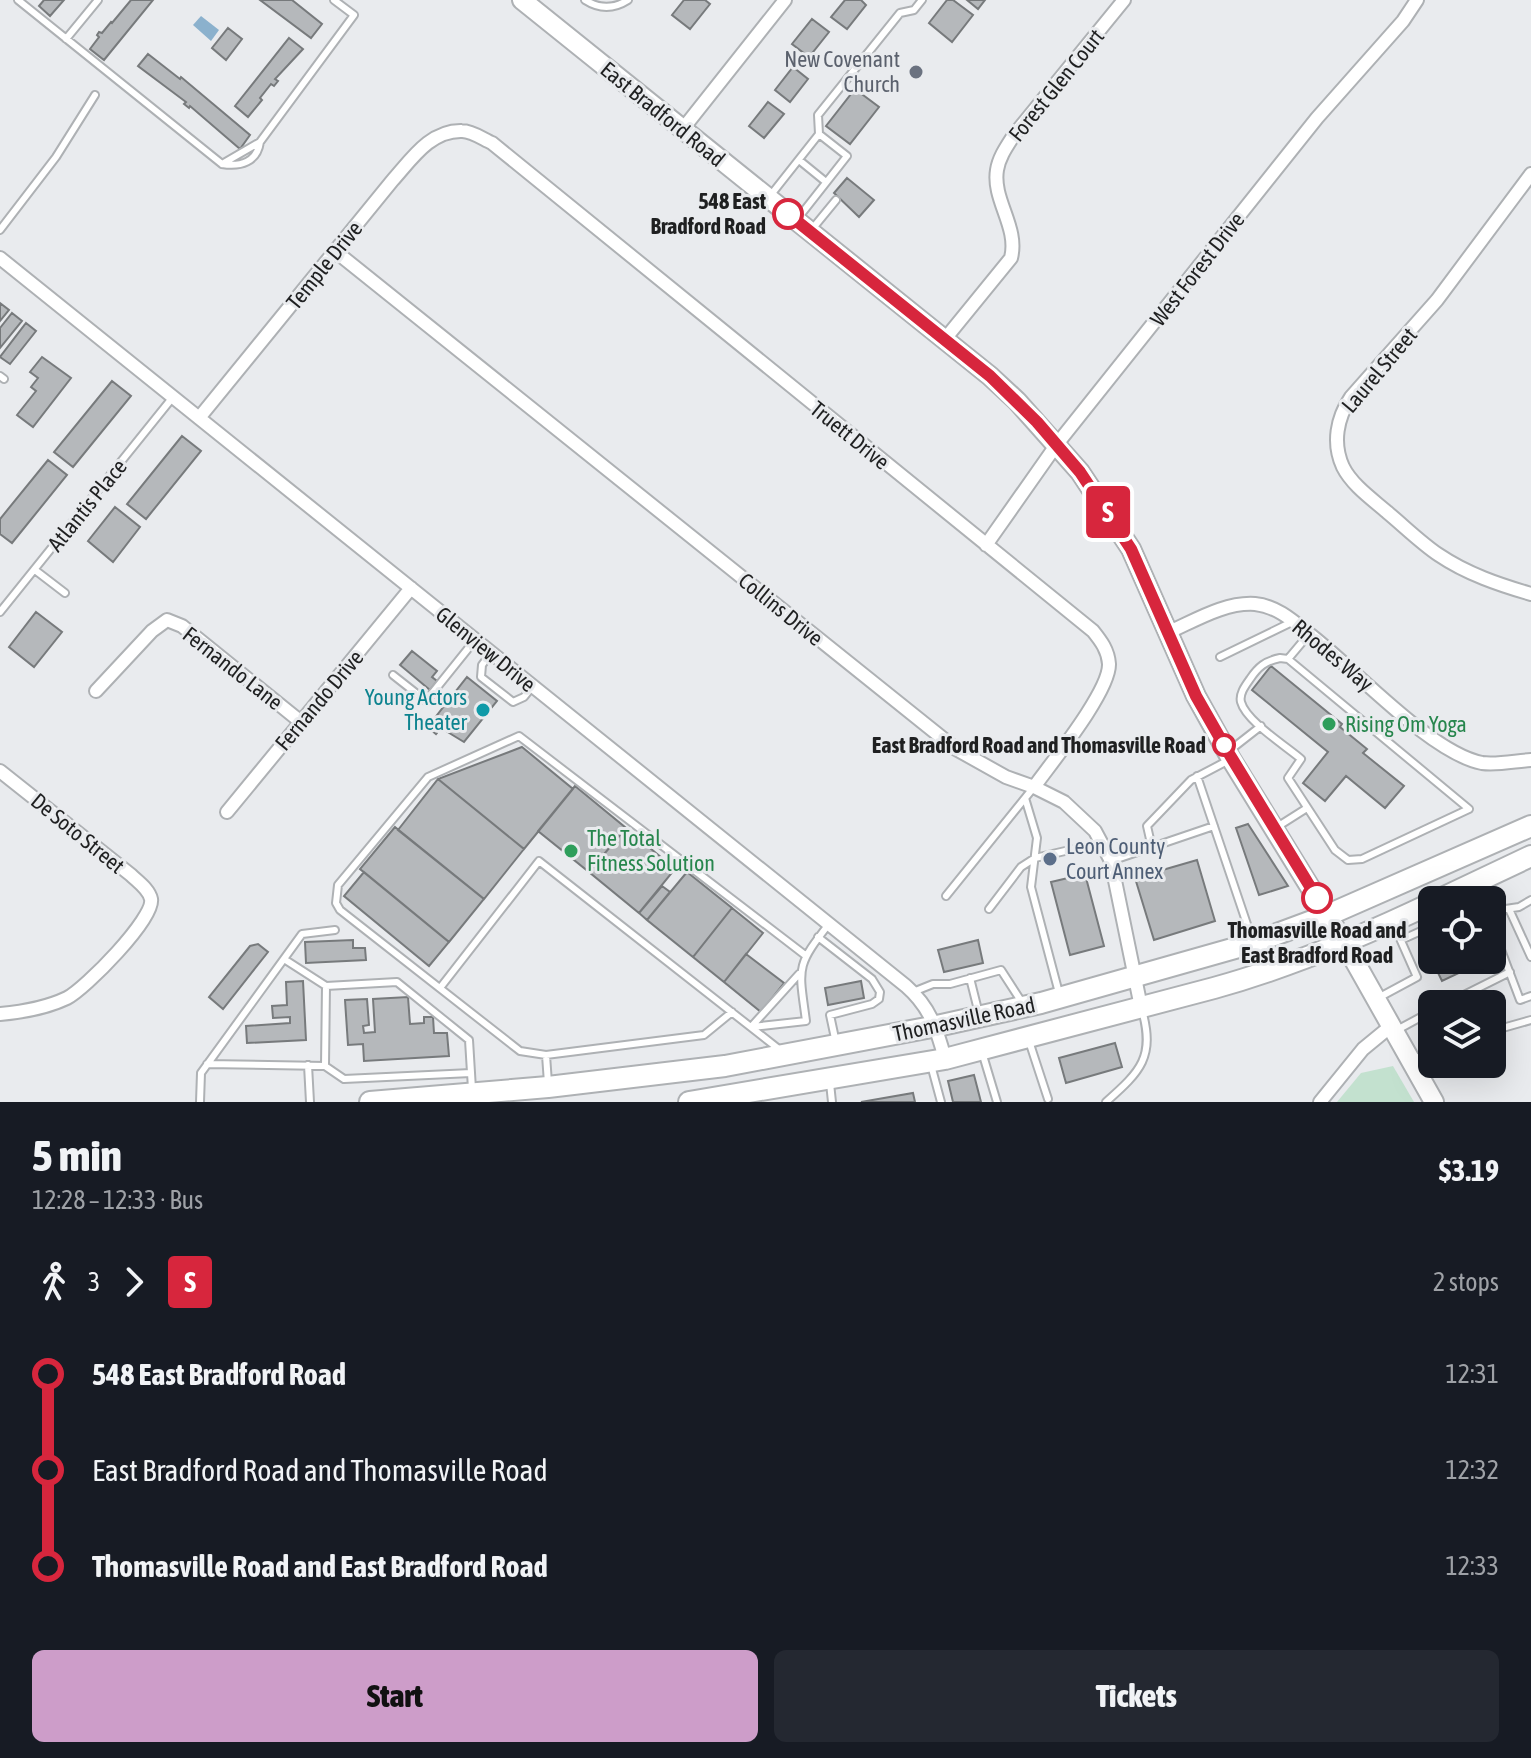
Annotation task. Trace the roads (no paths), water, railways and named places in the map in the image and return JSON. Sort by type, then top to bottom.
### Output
[{"type":"main road","name":"Thomasville Road","points":[[370,1102],[472,1094],[549,1095],[786,1055],[1025,1007],[1253,943],[1328,915],[1531,826]]},
{"type":"main road","name":"Thomasville Road","points":[[1486,886],[1531,856]]},
{"type":"main road","name":"Thomasville Road","points":[[696,1102],[791,1089],[829,1079],[938,1060],[1028,1037],[1255,977],[1345,944],[1396,931],[1418,915]]},
{"type":"main road","points":[[786,1055],[791,1089]]},
{"type":"street","name":"East Bradford Road","points":[[522,0],[945,339],[1017,401],[1057,444],[1105,507],[1131,549],[1196,696],[1328,915],[1434,1102]]},
{"type":"street","points":[[682,130],[785,0]]},
{"type":"street","name":"Forest Glen Court","points":[[945,339],[1011,258],[1014,247],[1012,236],[997,187],[996,173],[1003,153],[1014,135],[1124,0]]},
{"type":"street","name":"West Forest Drive","points":[[986,545],[1057,444],[1317,118],[1403,21],[1417,0]]},
{"type":"street","name":"Temple Drive","points":[[199,418],[426,145],[440,135],[462,131]]},
{"type":"street","name":"Truett Drive","points":[[462,131],[492,143],[1093,631],[1105,646],[1109,663],[1102,689],[1034,787]]},
{"type":"street","name":"Laurel Street","points":[[1531,174],[1437,300],[1351,397],[1341,411],[1337,428],[1343,467],[1375,502],[1440,556],[1495,584],[1531,594]]},
{"type":"street","name":"Collins Drive","points":[[335,251],[956,749],[1006,777],[1064,802],[1079,814],[1095,831],[1111,861],[1141,1007]]},
{"type":"street","name":"Glenview Drive","points":[[0,258],[913,992],[928,1009],[937,1026],[938,1060]]},
{"type":"street","name":"Fernando Drive","points":[[227,812],[411,588]]},
{"type":"street","name":"Rhodes Way","points":[[1169,632],[1229,605],[1257,604],[1280,612],[1436,740],[1460,755],[1493,764],[1531,760]]},
{"type":"street","name":"Fernando Lane","points":[[96,691],[152,631],[167,620],[182,626],[301,722]]},
{"type":"street","name":"De Soto Street","points":[[0,771],[131,875],[146,889],[151,899],[139,925],[82,989],[51,1005],[0,1014]]},
{"type":"street","points":[[1320,1102],[1363,1049],[1392,1029]]},
{"type":"lane","points":[[18,0],[222,164],[246,164],[258,152],[260,142]]},
{"type":"lane","points":[[66,39],[98,0]]},
{"type":"lane","points":[[222,164],[260,142],[354,15],[334,0]]},
{"type":"lane","points":[[585,0],[609,7],[619,6],[628,0]]},
{"type":"lane","points":[[768,198],[819,134],[818,115],[900,13],[914,10],[922,0]]},
{"type":"lane","points":[[0,230],[56,157],[95,95]]},
{"type":"lane","points":[[804,226],[826,182],[847,156],[819,134]]},
{"type":"lane","points":[[799,160],[826,182]]},
{"type":"lane","points":[[804,226],[836,200]]},
{"type":"lane","name":"Atlantis Place","points":[[0,612],[173,397]]},
{"type":"lane","points":[[35,570],[65,593]]},
{"type":"lane","points":[[1220,657],[1293,622]]},
{"type":"lane","points":[[1288,659],[1469,809],[1362,859],[1348,860],[1335,850],[1288,778],[1301,759],[1247,715],[1241,702],[1244,688],[1256,669],[1267,661],[1288,659],[1309,634]]},
{"type":"lane","points":[[393,675],[426,701],[475,640]]},
{"type":"lane","points":[[491,653],[482,665],[481,677],[513,702],[524,697],[532,686]]},
{"type":"lane","points":[[1152,848],[1147,826],[1197,776],[1229,755],[1261,726]]},
{"type":"lane","points":[[732,1012],[704,1035],[546,1055],[520,1051],[340,910],[336,903],[338,885],[428,777],[519,736],[805,955]]},
{"type":"lane","points":[[1197,776],[1253,943]]},
{"type":"lane","points":[[946,896],[1034,787]]},
{"type":"lane","points":[[1025,798],[1037,838],[1031,887],[1060,997]]},
{"type":"lane","points":[[1274,828],[1307,808]]},
{"type":"lane","points":[[1111,861],[1214,826]]},
{"type":"lane","points":[[989,909],[1021,867],[1035,858],[1091,845]]},
{"type":"lane","points":[[440,988],[539,861],[786,1055]]},
{"type":"lane","points":[[1506,909],[1531,900]]},
{"type":"lane","points":[[1509,909],[1531,957]]},
{"type":"lane","points":[[751,1027],[806,1021],[800,973],[805,955],[829,924]]},
{"type":"lane","points":[[1375,999],[1417,977],[1396,931],[1418,928]]},
{"type":"lane","points":[[200,1102],[201,1073],[302,934],[335,930]]},
{"type":"lane","points":[[818,937],[872,979],[880,992],[879,999],[872,1004],[830,1015],[836,1045]]},
{"type":"lane","points":[[284,959],[326,986],[397,982],[469,1040],[472,1094]]},
{"type":"lane","points":[[1506,962],[1520,1000],[1531,997]]},
{"type":"lane","points":[[913,992],[933,984],[950,984],[1001,970],[1025,1007]]},
{"type":"lane","points":[[1474,990],[1510,972]]},
{"type":"lane","points":[[751,1027],[800,973]]},
{"type":"lane","points":[[970,978],[980,1017]]},
{"type":"lane","points":[[325,1066],[326,986]]},
{"type":"lane","points":[[1106,1102],[1124,1086],[1145,1059],[1149,1034],[1141,1007]]},
{"type":"lane","points":[[1392,1029],[1418,1017]]},
{"type":"lane","points":[[1506,1027],[1531,1020]]},
{"type":"lane","points":[[1028,1037],[1048,1099]]},
{"type":"lane","points":[[981,1049],[997,1102]]},
{"type":"lane","points":[[546,1055],[549,1095]]},
{"type":"lane","points":[[1409,1060],[1418,1057]]},
{"type":"lane","points":[[938,1060],[941,1102]]},
{"type":"lane","points":[[207,1064],[325,1066],[344,1079],[471,1073]]},
{"type":"lane","points":[[308,1065],[310,1102]]},
{"type":"lane","points":[[829,1079],[832,1102]]},
{"type":"water","points":[[201,16],[219,30],[211,41],[193,25]]},
{"type":"place","name":"New Covenant Church","points":[[916,72]]},
{"type":"place","name":"548 East Bradford Road","points":[[788,214]]},
{"type":"place","name":"Young Actors Theater","points":[[483,710]]},
{"type":"place","name":"Rising Om Yoga","points":[[1329,724]]},
{"type":"place","name":"East Bradford Road and Thomasville Road","points":[[1224,745]]},
{"type":"place","name":"The Total Fitness Solution","points":[[571,851]]},
{"type":"place","name":"Leon County Court Annex","points":[[1050,859]]},
{"type":"place","name":"Thomasville Road and East Bradford Road","points":[[1317,898]]}]
